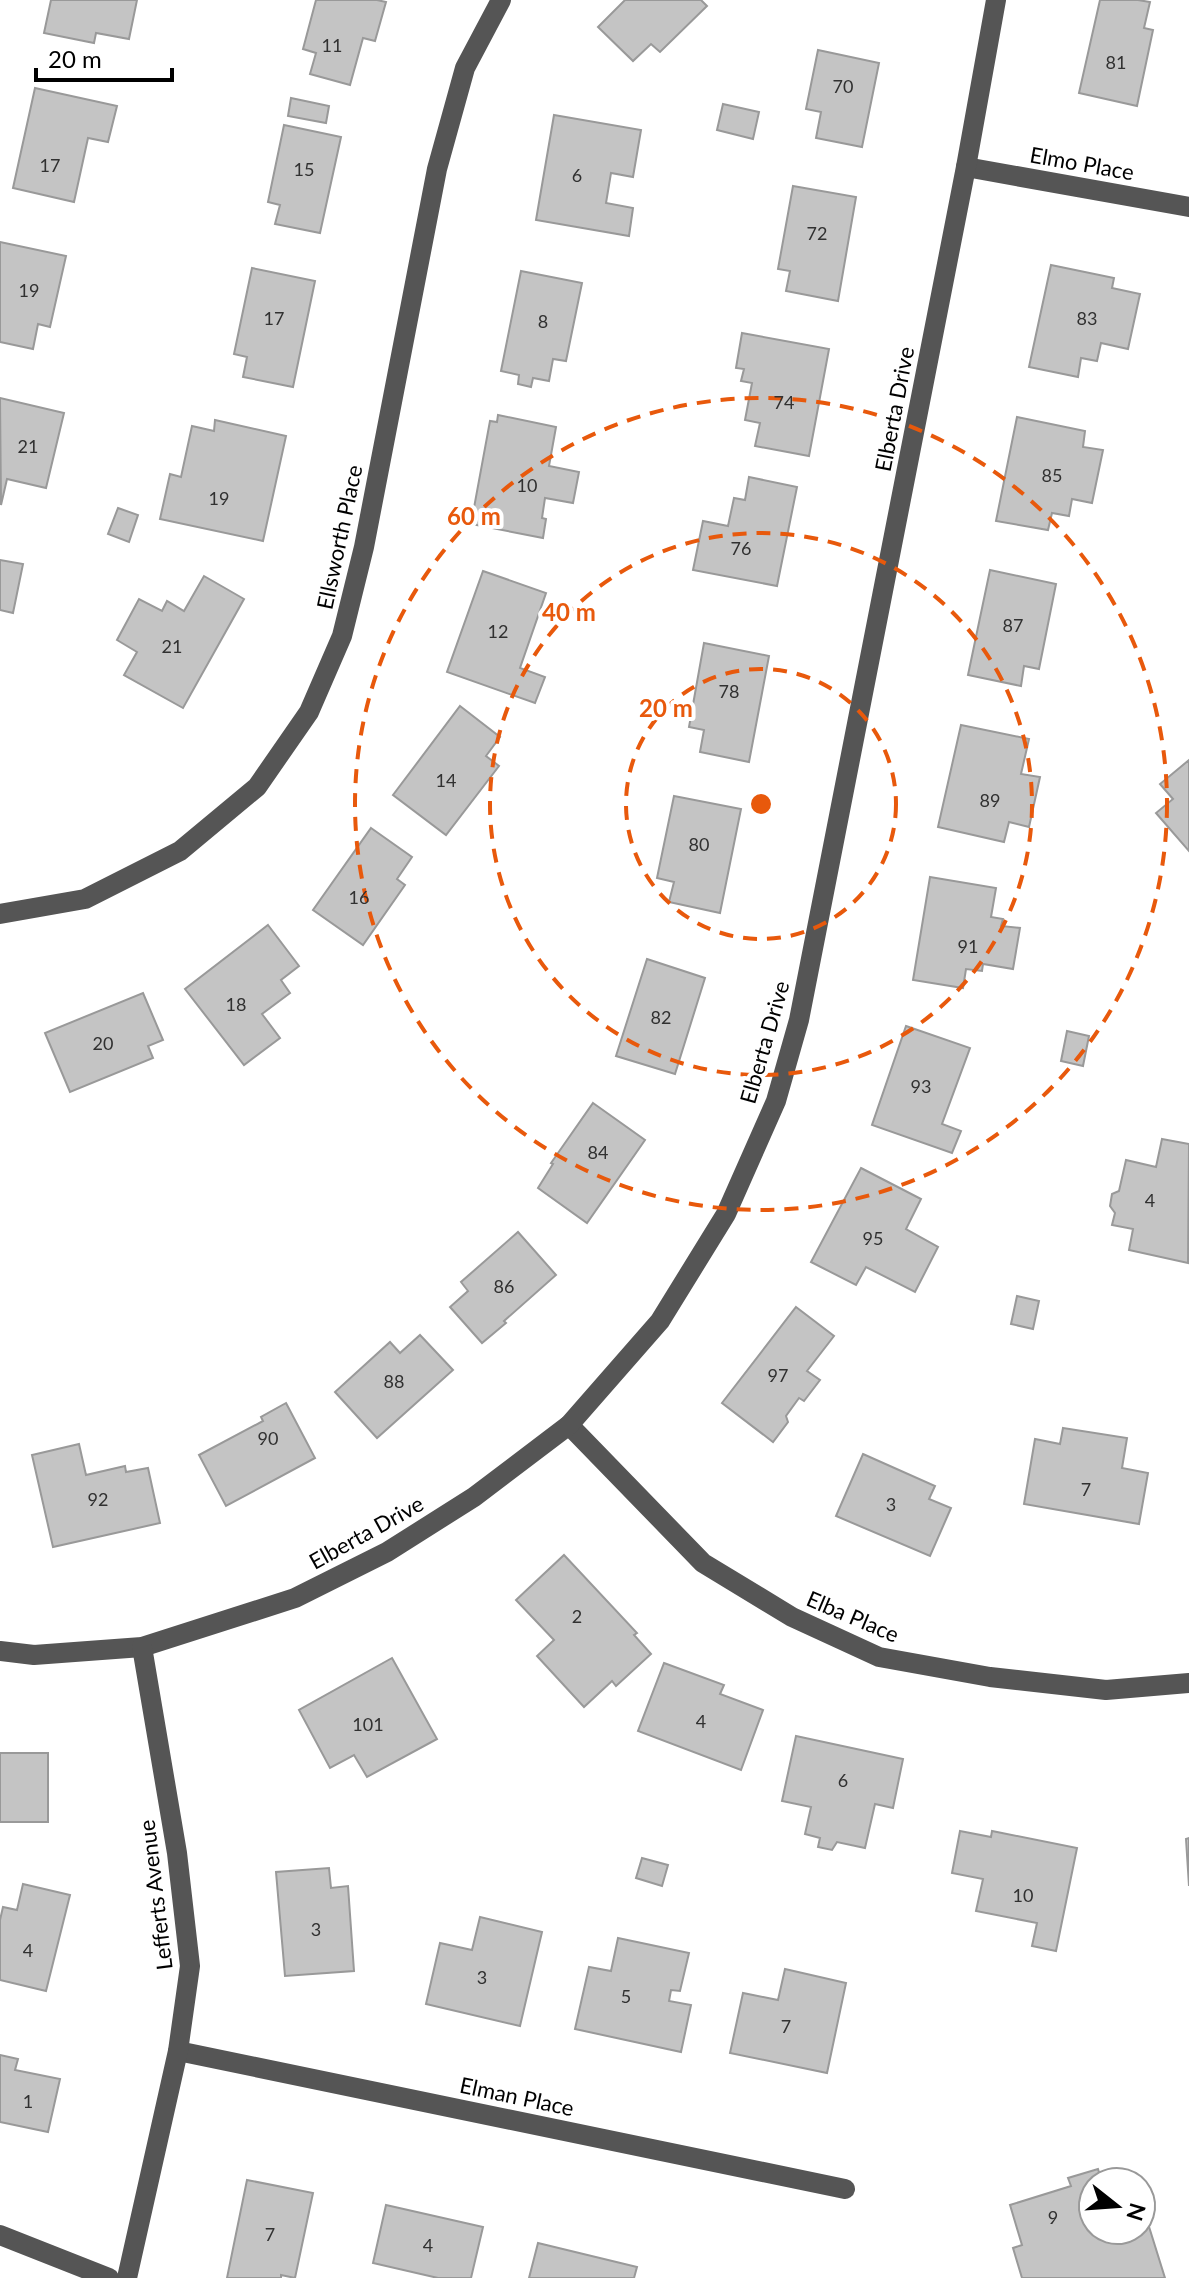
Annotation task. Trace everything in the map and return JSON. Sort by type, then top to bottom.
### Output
[{"type":"street","name":"Ellsworth Place","points":[[0,914],[85,899],[180,851],[257,787],[309,712],[342,636],[364,547],[437,169],[465,68],[501,0]]},
{"type":"street","name":"Elberta Drive","points":[[0,1651],[34,1655],[142,1647],[295,1598],[387,1552],[474,1497],[569,1425],[660,1321],[726,1214],[776,1101],[799,1020],[996,0]]},
{"type":"street","name":"Elmo Place","points":[[966,167],[1189,207]]},
{"type":"street","name":"Elba Place","points":[[569,1425],[703,1563],[792,1617],[879,1657],[990,1677],[1106,1690],[1189,1683]]},
{"type":"street","name":"Lefferts Avenue","points":[[127,2278],[178,2051],[190,1966],[177,1853],[142,1647]]},
{"type":"street","name":"Elman Place","points":[[178,2051],[845,2189]]},
{"type":"street","points":[[0,2235],[109,2278]]},
{"type":"building","points":[[51,0],[137,0],[129,39],[96,33],[94,43],[44,33]]},
{"type":"building","points":[[316,0],[386,2],[375,41],[363,38],[350,85],[310,74],[316,53],[303,49]]},
{"type":"building","points":[[625,0],[701,0],[707,6],[660,52],[651,44],[633,61],[598,27]]},
{"type":"building","points":[[1100,0],[1150,2],[1144,28],[1153,30],[1137,106],[1079,93]]},
{"type":"building","points":[[818,50],[879,63],[862,147],[816,138],[821,112],[806,109]]},
{"type":"building","points":[[35,88],[117,106],[108,142],[88,138],[74,202],[13,188]]},
{"type":"building","points":[[291,98],[329,106],[326,123],[288,116]]},
{"type":"building","points":[[723,104],[759,112],[753,139],[717,130]]},
{"type":"building","points":[[554,115],[641,130],[633,177],[611,173],[606,203],[633,208],[629,236],[536,220]]},
{"type":"building","points":[[284,125],[341,137],[320,233],[275,224],[280,205],[268,202]]},
{"type":"building","points":[[793,186],[856,197],[838,301],[786,291],[790,271],[778,269]]},
{"type":"building","points":[[0,242],[66,256],[50,327],[38,324],[33,349],[0,342]]},
{"type":"building","points":[[1051,265],[1114,278],[1112,288],[1140,294],[1128,349],[1101,343],[1097,361],[1081,358],[1078,377],[1029,367]]},
{"type":"building","points":[[252,268],[315,281],[293,387],[243,377],[247,357],[234,354]]},
{"type":"building","points":[[521,271],[582,283],[566,361],[553,359],[549,381],[533,378],[531,387],[518,384],[519,375],[501,371]]},
{"type":"building","points":[[742,333],[829,349],[809,456],[755,446],[760,423],[745,420],[752,383],[741,381],[744,369],[736,368]]},
{"type":"building","points":[[0,398],[64,413],[46,488],[7,479],[1,505]]},
{"type":"building","points":[[498,415],[556,427],[549,466],[579,472],[573,503],[545,498],[543,538],[471,524],[490,421],[497,422]]},
{"type":"building","points":[[1017,417],[1085,431],[1083,447],[1103,450],[1092,503],[1072,499],[1069,516],[1052,513],[1048,530],[996,521]]},
{"type":"building","points":[[215,420],[286,436],[263,541],[160,519],[170,474],[181,477],[192,426],[214,431]]},
{"type":"building","points":[[749,477],[797,487],[777,586],[693,570],[703,521],[728,526],[734,498],[745,500]]},
{"type":"building","points":[[118,508],[138,515],[129,542],[108,534]]},
{"type":"building","points":[[0,560],[23,564],[13,613],[0,610]]},
{"type":"building","points":[[990,570],[1056,584],[1039,669],[1024,666],[1021,686],[968,675]]},
{"type":"building","points":[[483,571],[546,593],[520,668],[545,677],[535,703],[447,672]]},
{"type":"building","points":[[204,576],[244,599],[183,708],[124,675],[137,652],[117,640],[139,599],[162,611],[167,601],[184,611]]},
{"type":"building","points":[[704,643],[769,656],[749,762],[700,752],[704,730],[689,727]]},
{"type":"building","points":[[460,706],[500,737],[486,756],[499,766],[446,835],[393,795]]},
{"type":"building","points":[[961,725],[1029,739],[1021,774],[1040,777],[1029,827],[1009,822],[1004,842],[938,827]]},
{"type":"building","points":[[1189,760],[1189,851],[1156,813],[1173,799],[1160,784]]},
{"type":"building","points":[[674,796],[741,809],[720,913],[669,902],[674,882],[657,878]]},
{"type":"building","points":[[371,828],[412,857],[397,879],[405,885],[363,945],[313,910]]},
{"type":"building","points":[[930,877],[996,888],[991,917],[1003,919],[1001,926],[1020,928],[1013,969],[983,964],[982,971],[966,969],[963,988],[913,980]]},
{"type":"building","points":[[268,925],[299,966],[281,980],[290,993],[262,1014],[280,1038],[244,1065],[185,989]]},
{"type":"building","points":[[647,959],[705,978],[675,1074],[616,1056]]},
{"type":"building","points":[[143,993],[163,1040],[148,1046],[153,1058],[70,1092],[45,1033]]},
{"type":"building","points":[[906,1026],[970,1048],[942,1124],[961,1131],[952,1153],[872,1125]]},
{"type":"building","points":[[1067,1031],[1089,1036],[1083,1066],[1061,1061]]},
{"type":"building","points":[[593,1103],[645,1140],[587,1223],[538,1188],[551,1163]]},
{"type":"building","points":[[1162,1139],[1189,1144],[1188,1263],[1129,1250],[1133,1229],[1112,1225],[1115,1213],[1110,1206],[1112,1194],[1119,1191],[1126,1160],[1156,1167]]},
{"type":"building","points":[[861,1168],[921,1199],[906,1229],[938,1247],[915,1292],[866,1267],[856,1285],[811,1262]]},
{"type":"building","points":[[518,1232],[556,1275],[482,1343],[450,1307],[468,1291],[461,1282]]},
{"type":"building","points":[[1017,1296],[1039,1301],[1033,1329],[1011,1324]]},
{"type":"building","points":[[796,1307],[834,1336],[807,1371],[820,1380],[804,1401],[799,1398],[786,1416],[788,1422],[773,1442],[722,1403]]},
{"type":"building","points":[[420,1335],[453,1370],[377,1438],[335,1392],[390,1342],[400,1353]]},
{"type":"building","points":[[286,1403],[315,1458],[226,1506],[199,1455],[263,1421],[261,1417]]},
{"type":"building","points":[[1063,1428],[1127,1438],[1122,1468],[1148,1473],[1139,1524],[1024,1504],[1035,1439],[1060,1444]]},
{"type":"building","points":[[79,1444],[86,1475],[125,1466],[126,1472],[148,1468],[160,1523],[53,1547],[32,1455]]},
{"type":"building","points":[[863,1454],[935,1486],[929,1499],[951,1508],[930,1556],[836,1516]]},
{"type":"building","points":[[564,1555],[637,1633],[634,1635],[651,1654],[616,1686],[612,1681],[584,1707],[537,1656],[554,1640],[516,1600]]},
{"type":"building","points":[[392,1658],[437,1739],[367,1777],[354,1755],[330,1768],[299,1710]]},
{"type":"building","points":[[664,1663],[724,1685],[720,1694],[763,1710],[741,1770],[638,1731]]},
{"type":"building","points":[[796,1736],[903,1759],[893,1808],[875,1804],[865,1848],[837,1842],[832,1850],[818,1847],[820,1838],[805,1834],[811,1807],[782,1801]]},
{"type":"building","points":[[0,1753],[48,1753],[48,1822],[0,1822]]},
{"type":"building","points":[[960,1831],[991,1837],[992,1831],[1077,1848],[1056,1951],[1032,1946],[1037,1923],[976,1911],[983,1879],[952,1873]]},
{"type":"building","points":[[1189,1838],[1189,1886],[1186,1839]]},
{"type":"building","points":[[642,1858],[668,1865],[662,1886],[636,1878]]},
{"type":"building","points":[[329,1868],[331,1888],[348,1886],[354,1971],[285,1976],[276,1872]]},
{"type":"building","points":[[23,1884],[70,1895],[46,1991],[0,1980],[0,1920],[3,1907],[17,1910]]},
{"type":"building","points":[[480,1917],[542,1932],[520,2026],[426,2004],[440,1943],[472,1950]]},
{"type":"building","points":[[618,1938],[689,1953],[680,1991],[671,1990],[669,2001],[691,2005],[681,2052],[575,2029],[589,1967],[611,1971]]},
{"type":"building","points":[[785,1969],[846,1983],[827,2073],[730,2053],[743,1993],[778,2000]]},
{"type":"building","points":[[0,2055],[18,2059],[15,2070],[60,2079],[48,2132],[0,2122]]},
{"type":"building","points":[[1077,2175],[1077,2246],[1155,2246],[1165,2278],[1022,2278],[1013,2248],[1022,2245],[1010,2205],[1071,2186],[1068,2178]]},
{"type":"building","points":[[247,2180],[313,2193],[295,2278],[281,2275],[281,2278],[227,2278]]},
{"type":"building","points":[[386,2205],[483,2227],[471,2278],[438,2278],[373,2263]]},
{"type":"building","points":[[538,2243],[637,2267],[634,2278],[529,2278]]}]
